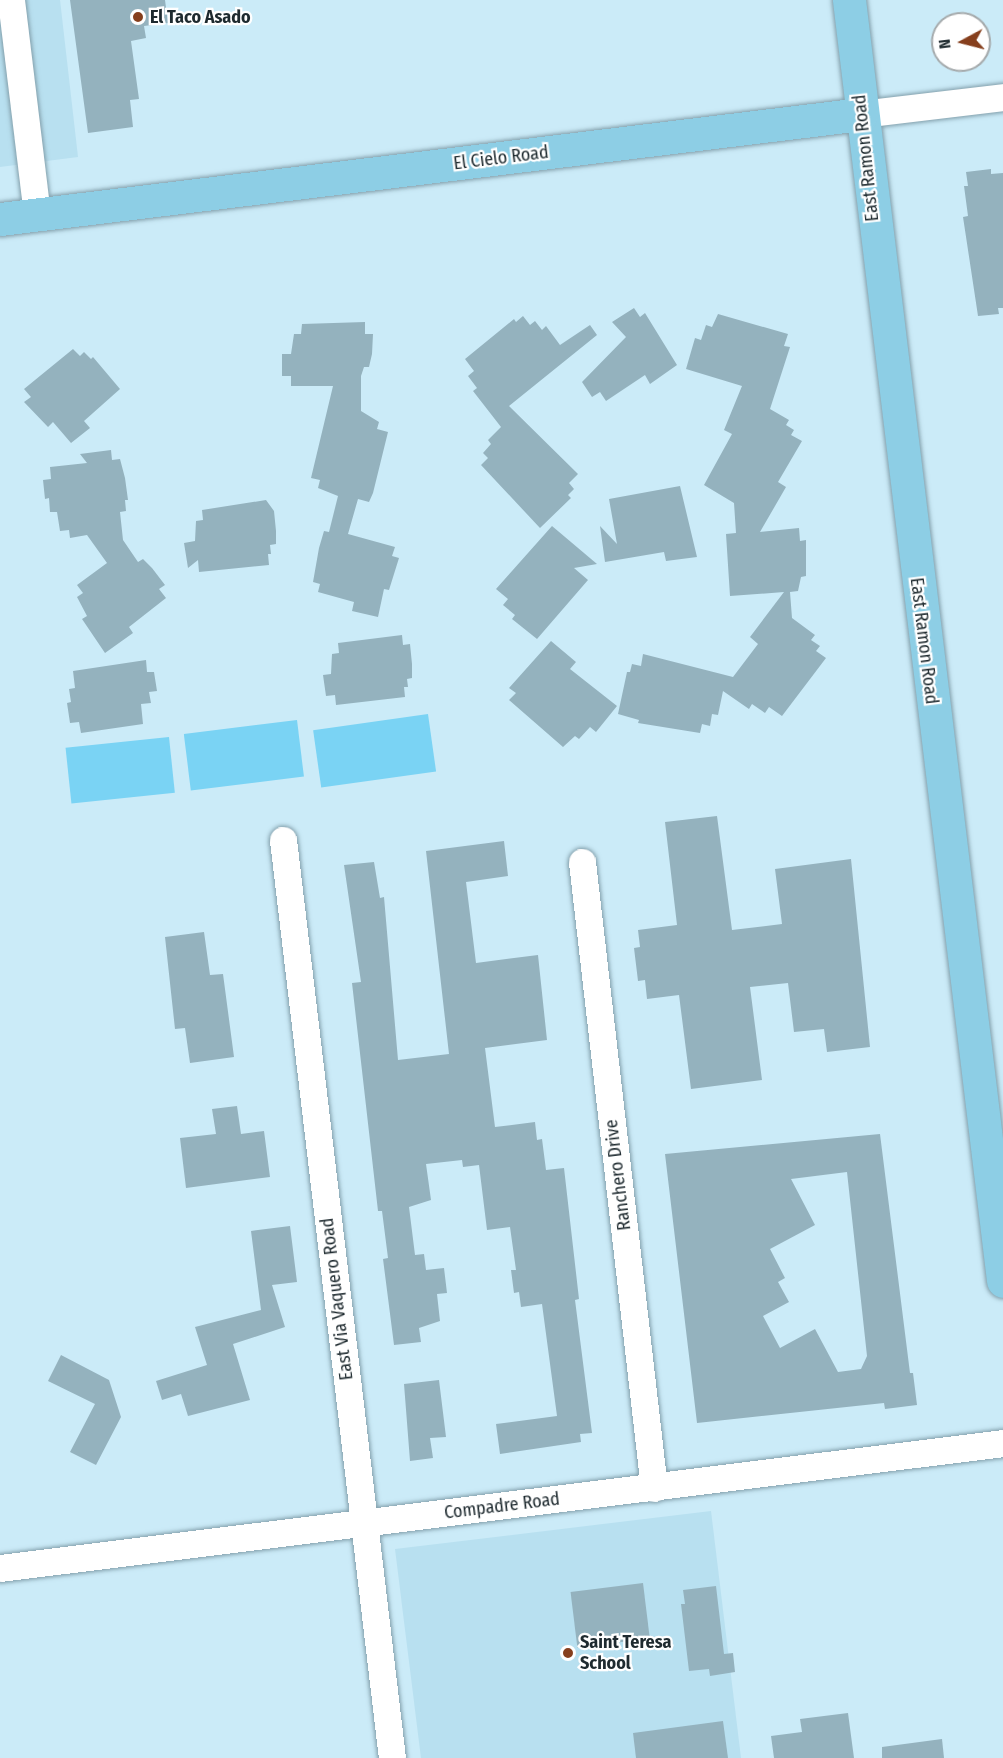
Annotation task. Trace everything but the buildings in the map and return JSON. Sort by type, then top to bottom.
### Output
[{"type":"main road","name":"East Ramon Road","points":[[849,0],[1003,1281]]},
{"type":"main road","name":"El Cielo Road","points":[[0,219],[861,114]]},
{"type":"street","points":[[11,0],[11,90],[37,215]]},
{"type":"street","name":"El Cielo Road","points":[[861,114],[1003,97]]},
{"type":"street","name":"East Via Vaquero Road","points":[[283,840],[392,1758]]},
{"type":"street","name":"Ranchero Drive","points":[[582,862],[654,1488]]},
{"type":"street","name":"Compadre Road","points":[[0,1568],[1003,1443]]},
{"type":"shaded area","points":[[0,0],[60,0],[78,157],[0,167]]},
{"type":"shaded area","points":[[428,714],[436,771],[321,788],[313,730]]},
{"type":"shaded area","points":[[297,720],[304,777],[191,790],[184,734]]},
{"type":"shaded area","points":[[169,737],[175,793],[71,804],[66,748]]},
{"type":"shaded area","name":"Saint Teresa School","points":[[711,1511],[741,1758],[421,1758],[395,1549]]},
{"type":"place","name":"El Taco Asado","points":[[138,17]]},
{"type":"place","name":"Saint Teresa School","points":[[568,1653]]}]
